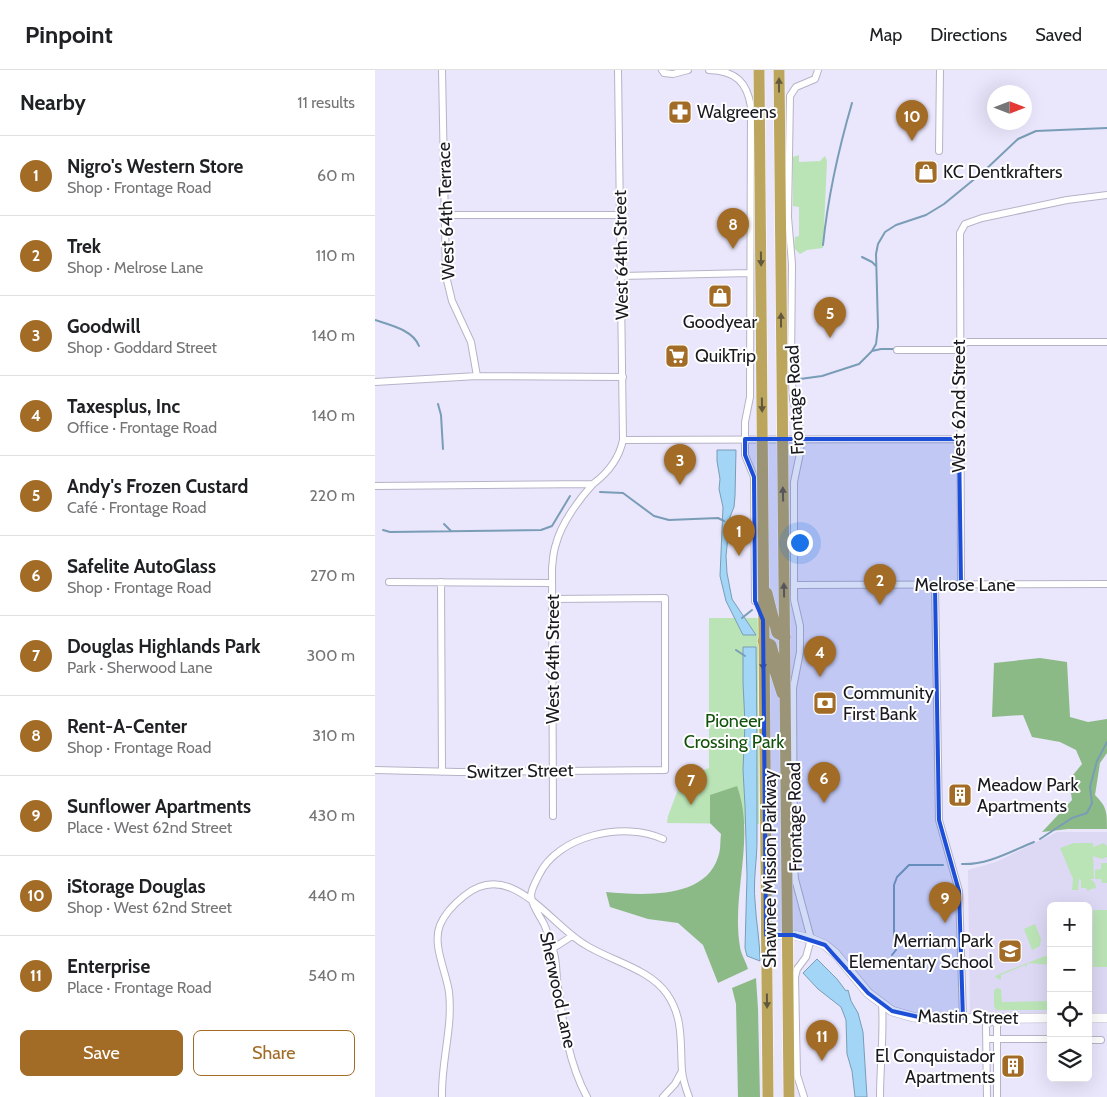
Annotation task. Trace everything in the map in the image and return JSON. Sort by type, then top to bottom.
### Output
[{"type":"highway","name":"Shawnee Mission Parkway","points":[[759,70],[768,1097]]},
{"type":"highway","name":"Shawnee Mission Parkway","points":[[779,70],[789,1097]]},
{"type":"highway","points":[[763,580],[777,633],[785,637]]},
{"type":"highway","points":[[755,601],[763,620]]},
{"type":"highway","points":[[763,641],[771,645],[774,656],[774,668],[786,706]]},
{"type":"street","name":"West 64th Terrace","points":[[442,70],[446,276],[453,301],[471,342],[477,376]]},
{"type":"street","name":"West 64th Street","points":[[553,816],[554,552],[559,534],[583,496],[613,465],[623,440],[618,70]]},
{"type":"street","points":[[662,70],[664,73],[673,74],[688,70]]},
{"type":"street","points":[[709,70],[723,72],[736,77],[745,86],[749,96],[751,115],[752,237],[749,274],[751,397],[745,422],[745,455],[754,477],[755,601]]},
{"type":"street","name":"Frontage Road","points":[[811,939],[795,879],[794,866],[793,688],[799,662],[800,636],[799,615],[794,600],[794,482],[801,453],[801,439],[793,398],[791,365],[792,264],[788,217],[790,104],[792,92],[800,84],[811,81],[817,76],[819,70]]},
{"type":"street","points":[[939,151],[940,70]]},
{"type":"street","name":"West 62nd Street","points":[[961,584],[959,241],[962,228],[969,222],[983,218],[1067,200],[1107,195]]},
{"type":"street","points":[[444,215],[621,215]]},
{"type":"street","points":[[622,276],[749,274]]},
{"type":"street","points":[[897,350],[954,350],[967,342],[1107,342]]},
{"type":"street","points":[[375,382],[477,376],[623,377]]},
{"type":"street","points":[[623,440],[959,439]]},
{"type":"street","points":[[375,486],[593,484]]},
{"type":"street","points":[[389,582],[553,583]]},
{"type":"street","points":[[441,582],[442,772]]},
{"type":"street","name":"Melrose Lane","points":[[794,585],[1107,584]]},
{"type":"street","points":[[935,585],[939,820],[959,891],[963,1018]]},
{"type":"street","name":"Switzer Street","points":[[375,770],[442,772],[665,770],[665,598],[553,598]]},
{"type":"street","points":[[785,637],[800,636]]},
{"type":"street","points":[[533,903],[531,896],[542,869],[555,855],[571,843],[605,833],[616,832],[640,831],[651,833],[663,839]]},
{"type":"street","points":[[442,1097],[441,1084],[451,1013],[446,977],[437,936],[444,917],[451,908],[471,890],[492,883],[510,887],[573,936],[596,951],[658,984],[667,994],[677,1016],[680,1027],[682,1071],[689,1097]]},
{"type":"street","name":"Sherwood Lane","points":[[533,903],[544,924],[552,949],[570,1049],[580,1085],[587,1097]]},
{"type":"street","name":"Mastin Street","points":[[766,935],[788,935],[811,939],[825,945],[835,953],[869,993],[893,1011],[913,1017],[1047,1018]]},
{"type":"street","points":[[552,949],[573,936]]},
{"type":"street","points":[[804,1097],[797,1075],[795,977],[797,969],[806,957],[811,939]]},
{"type":"street","points":[[880,1097],[883,1028],[882,1003]]},
{"type":"street","points":[[1092,1018],[1107,1018]]},
{"type":"street","points":[[987,1097],[986,1026],[992,1019],[997,1025],[998,1039],[997,1097]]},
{"type":"street","points":[[987,1039],[1047,1039]]},
{"type":"street","points":[[1092,1040],[1101,1040]]},
{"type":"street","points":[[663,1097],[675,1084],[682,1071]]},
{"type":"highlighted area","points":[[745,439],[959,439],[961,584],[935,585],[939,820],[959,891],[963,1018],[923,1018],[892,1011],[868,993],[825,945],[794,935],[766,935],[763,620],[755,601],[754,477],[745,455]]},
{"type":"shaded area","points":[[1057,832],[1107,832],[1107,1013],[1092,1013],[1092,902],[1047,902],[1047,1013],[970,1014],[968,870],[996,862]]},
{"type":"green space","points":[[799,155],[799,162],[820,161],[825,156],[827,161],[823,248],[807,250],[800,254],[794,248],[795,237],[799,236],[799,207],[793,206],[793,157]]},
{"type":"green space","name":"Pioneer Crossing Park","points":[[709,618],[758,618],[759,824],[667,823],[682,779],[709,768]]},
{"type":"green space","points":[[1040,658],[1067,662],[1070,717],[1088,722],[1107,719],[1107,753],[1100,763],[1095,795],[1106,810],[1107,829],[1068,829],[1042,832],[1072,800],[1069,780],[1082,764],[1076,750],[1060,742],[1032,737],[1023,715],[992,717],[994,663]]},
{"type":"green space","points":[[737,786],[744,826],[738,927],[741,950],[748,969],[718,983],[703,945],[678,923],[648,919],[610,907],[606,892],[653,894],[686,888],[700,881],[711,871],[720,848],[721,834],[710,823],[710,795]]},
{"type":"green space","points":[[1074,843],[1093,843],[1093,847],[1104,843],[1107,846],[1107,857],[1102,859],[1093,856],[1094,879],[1090,879],[1095,883],[1096,888],[1088,891],[1086,888],[1081,888],[1081,880],[1079,879],[1078,890],[1072,890],[1073,879],[1060,848]]},
{"type":"green space","points":[[1101,863],[1107,863],[1107,883],[1102,883],[1101,879],[1095,879],[1095,870],[1101,869]]},
{"type":"green space","points":[[1093,910],[1107,910],[1107,967],[1093,967]]},
{"type":"green space","points":[[1035,924],[1041,939],[1040,946],[1032,950],[1024,929]]},
{"type":"green space","points":[[1047,956],[1047,965],[1029,963],[1026,968],[1025,965],[1001,975],[1001,980],[995,977],[997,975]]},
{"type":"green space","points":[[756,978],[760,1097],[738,1097],[736,1004],[732,988]]},
{"type":"green space","points":[[996,988],[1001,989],[1002,1002],[1047,1001],[1047,1010],[996,1010],[994,1006],[994,991]]},
{"type":"water","points":[[717,450],[736,450],[735,496],[734,507],[730,517],[726,556],[727,573],[732,599],[756,635],[743,635],[726,601],[720,576],[723,507],[719,489],[720,479]]},
{"type":"water","points":[[743,647],[756,647],[757,840],[755,893],[760,961],[747,956],[745,948],[747,876],[743,770],[745,723]]},
{"type":"water","points":[[817,959],[846,991],[848,990],[851,1001],[858,1013],[863,1032],[867,1097],[855,1097],[852,1071],[847,1054],[846,1020],[841,1007],[818,989],[803,973]]},
{"type":"waterway","points":[[823,245],[834,174],[852,103]]},
{"type":"waterway","points":[[800,379],[822,376],[859,364],[872,351],[876,344],[878,327],[876,254],[878,244],[885,232],[896,225],[926,215],[944,204],[983,172],[1018,139],[1036,131],[1107,128]]},
{"type":"waterway","points":[[862,257],[876,266]]},
{"type":"waterway","points":[[375,320],[406,332],[416,340],[419,346]]},
{"type":"waterway","points":[[872,351],[895,349]]},
{"type":"waterway","points":[[438,404],[441,415],[443,449]]},
{"type":"waterway","points":[[600,492],[623,493],[654,516],[669,520],[718,518],[724,521]]},
{"type":"waterway","points":[[383,530],[390,532],[541,530],[552,526],[570,496]]},
{"type":"waterway","points":[[444,524],[451,531]]},
{"type":"waterway","points":[[742,618],[752,610]]},
{"type":"waterway","points":[[736,650],[745,656]]},
{"type":"waterway","points":[[1040,839],[1072,818],[1087,813],[1092,803],[1090,787],[1097,761],[1107,742]]},
{"type":"waterway","points":[[962,864],[990,860],[1034,842]]},
{"type":"waterway","points":[[892,955],[896,950],[894,939],[894,885],[897,877],[909,865],[943,865]]},
{"type":"place","name":"Walgreens","points":[[680,112]]},
{"type":"place","name":"iStorage Douglas","points":[[912,141]]},
{"type":"place","name":"KC Dentkrafters","points":[[926,172]]},
{"type":"place","name":"Rent-A-Center","points":[[733,249]]},
{"type":"place","name":"Goodyear","points":[[720,296]]},
{"type":"place","name":"Andy's Frozen Custard","points":[[830,338]]},
{"type":"place","name":"QuikTrip","points":[[677,356]]},
{"type":"place","name":"Goodwill","points":[[680,485]]},
{"type":"place","name":"Nigro's Western Store","points":[[739,556]]},
{"type":"place","name":"Trek","points":[[880,605]]},
{"type":"place","name":"Taxesplus, Inc","points":[[820,677]]},
{"type":"place","name":"Community First Bank","points":[[825,703]]},
{"type":"place","name":"Meadow Park Apartments","points":[[960,795]]},
{"type":"place","name":"Safelite AutoGlass","points":[[824,803]]},
{"type":"place","name":"Douglas Highlands Park","points":[[691,805]]},
{"type":"place","name":"Sunflower Apartments","points":[[945,923]]},
{"type":"place","name":"Merriam Park Elementary School","points":[[1010,951]]},
{"type":"place","name":"Enterprise","points":[[822,1061]]},
{"type":"place","name":"El Conquistador Apartments","points":[[1013,1066]]}]
